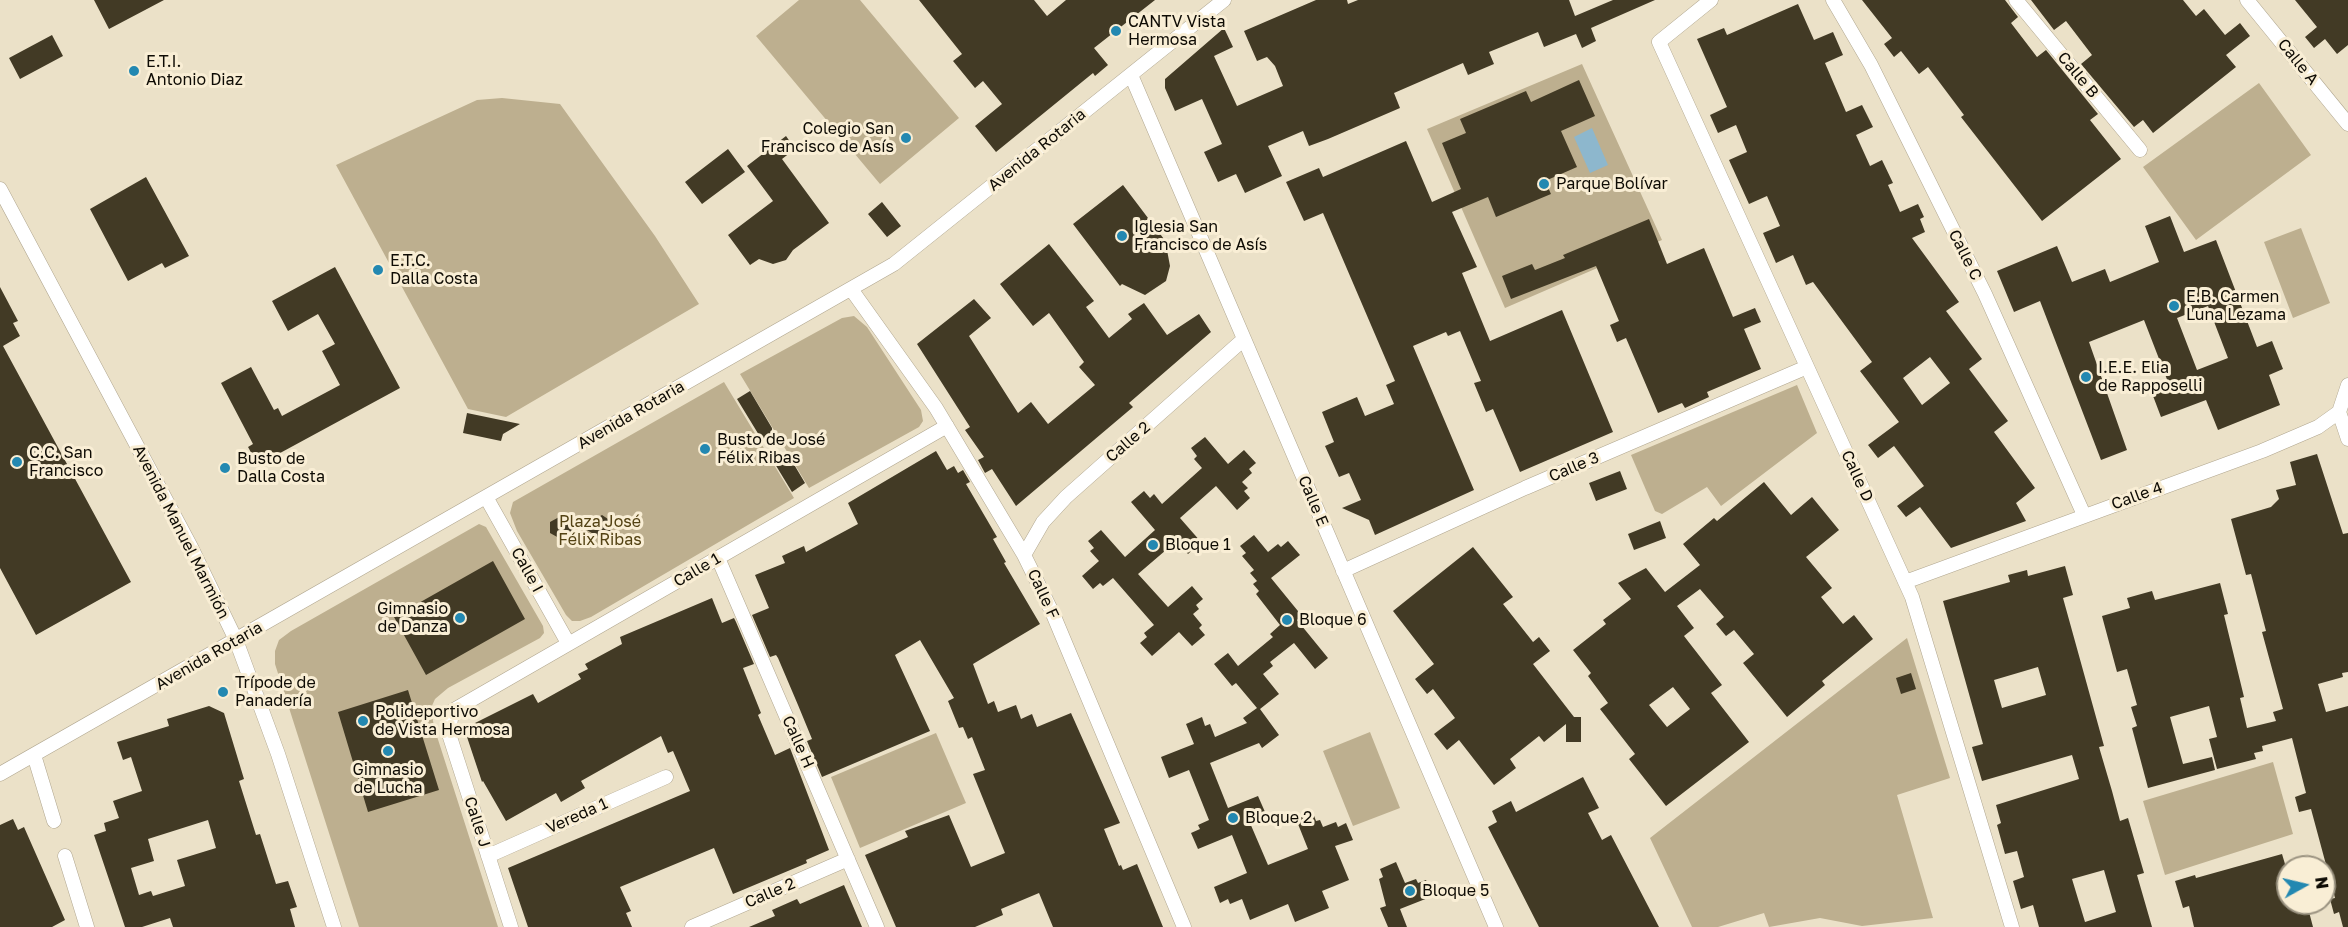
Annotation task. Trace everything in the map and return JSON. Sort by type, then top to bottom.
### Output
[{"type":"street","name":"Avenida Rotaria","points":[[0,774],[851,289],[915,249],[1224,0]]},
{"type":"street","name":"Calle D","points":[[1711,0],[1659,42],[1905,582],[1919,618],[2012,927]]},
{"type":"street","name":"Calle C","points":[[1833,0],[1871,65],[1985,294],[2084,515]]},
{"type":"street","name":"Calle B","points":[[2016,0],[2140,150]]},
{"type":"street","name":"Calle A","points":[[2247,0],[2348,124]]},
{"type":"street","name":"Calle E","points":[[1131,75],[1496,927]]},
{"type":"street","name":"Avenida Manuel Marmión","points":[[0,189],[186,538],[236,640],[278,754],[334,927]]},
{"type":"street","name":"Calle F","points":[[851,289],[947,426],[1024,555],[1053,614],[1184,927]]},
{"type":"street","name":"Calle 2","points":[[1024,555],[1043,522],[1066,497],[1244,339]]},
{"type":"street","name":"Calle 3","points":[[1343,571],[1525,488],[1807,367]]},
{"type":"street","points":[[2348,385],[2339,412],[2348,439]]},
{"type":"street","name":"Calle 4","points":[[1905,582],[2262,451],[2318,427],[2339,412]]},
{"type":"street","name":"Calle 1","points":[[450,716],[460,705],[947,426]]},
{"type":"street","name":"Calle I","points":[[486,497],[568,644]]},
{"type":"street","name":"Calle H","points":[[718,558],[877,927]]},
{"type":"street","name":"Calle J","points":[[450,716],[449,734],[511,927]]},
{"type":"street","points":[[34,755],[54,821]]},
{"type":"street","name":"Vereda 1","points":[[488,856],[666,777]]},
{"type":"street","points":[[65,856],[87,927]]},
{"type":"street","name":"Calle 2","points":[[692,927],[848,859]]},
{"type":"green space","points":[[799,0],[860,0],[959,118],[880,184],[756,36]]},
{"type":"green space","name":"Parque Bolívar","points":[[1582,64],[1662,240],[1505,308],[1427,129]]},
{"type":"green space","points":[[2259,83],[2311,155],[2196,240],[2143,167]]},
{"type":"green space","points":[[502,98],[560,104],[655,236],[699,304],[506,417],[468,409],[336,165],[477,100]]},
{"type":"green space","points":[[2301,228],[2330,303],[2293,318],[2264,242]]},
{"type":"green space","points":[[854,316],[867,327],[921,410],[923,421],[919,427],[809,488],[740,374],[842,318]]},
{"type":"green space","name":"Plaza José Félix Ribas","points":[[724,382],[794,498],[591,617],[572,621],[566,615],[517,531],[510,513],[513,502]]},
{"type":"green space","points":[[1797,385],[1817,433],[1721,506],[1707,487],[1662,514],[1655,511],[1631,455]]},
{"type":"green space","name":"Polideportivo de Vista Hermosa","points":[[479,524],[486,527],[543,626],[544,633],[540,638],[448,688],[435,699],[431,708],[434,727],[498,927],[359,927],[275,664],[275,651],[279,640],[291,631]]},
{"type":"green space","points":[[1907,638],[1950,778],[1897,795],[1933,918],[1862,926],[1820,918],[1769,927],[1764,913],[1718,927],[1692,927],[1650,838]]},
{"type":"green space","points":[[1370,732],[1400,808],[1353,826],[1323,751]]},
{"type":"green space","points":[[936,733],[966,803],[860,848],[831,777]]},
{"type":"green space","points":[[2273,762],[2293,834],[2165,875],[2143,801]]},
{"type":"water","points":[[1592,128],[1608,165],[1590,173],[1574,137]]},
{"type":"building","points":[[94,0],[164,0],[109,29]]},
{"type":"building","points":[[919,0],[1034,0],[1047,16],[1066,0],[1155,0],[1094,48],[1108,65],[1095,76],[1093,73],[996,152],[975,126],[1002,104],[983,81],[975,88],[953,61],[962,54]]},
{"type":"building","points":[[1316,0],[1347,0],[1348,4],[1358,0],[1569,0],[1575,16],[1613,0],[1655,0],[1591,28],[1596,41],[1582,48],[1576,34],[1544,47],[1538,32],[1489,52],[1494,64],[1468,75],[1463,63],[1394,93],[1400,108],[1328,139],[1309,146],[1303,131],[1268,146],[1282,176],[1245,193],[1236,174],[1218,182],[1204,152],[1222,144],[1202,99],[1175,111],[1165,88],[1165,79],[1224,28],[1233,47],[1214,56],[1237,106],[1283,86],[1275,66],[1267,57],[1257,61],[1244,31]]},
{"type":"building","points":[[1862,0],[2005,0],[2018,17],[2011,23],[2037,57],[2046,50],[2098,114],[2090,120],[2121,159],[2042,221],[1961,117],[1964,115],[1928,67],[1919,74],[1901,51],[1894,57],[1884,44],[1892,38]]},
{"type":"building","points":[[2031,0],[2183,0],[2196,16],[2204,9],[2225,35],[2240,23],[2250,36],[2226,55],[2236,67],[2153,133],[2143,120],[2134,127],[2081,64],[2092,55],[2066,21],[2054,30]]},
{"type":"building","points":[[2295,0],[2348,0],[2348,45],[2337,54],[2325,39],[2314,48],[2305,37],[2317,27]]},
{"type":"building","points":[[1798,4],[1814,40],[1833,32],[1843,55],[1825,63],[1846,112],[1862,105],[1873,127],[1856,135],[1870,166],[1882,160],[1893,183],[1888,185],[1900,212],[1918,204],[1924,217],[1920,219],[1925,232],[1912,238],[1959,302],[1946,311],[1982,359],[1969,369],[2008,421],[1994,432],[2035,488],[2016,503],[2026,521],[1951,548],[1920,507],[1906,517],[1897,506],[1924,486],[1894,446],[1878,458],[1868,445],[1899,422],[1860,371],[1872,362],[1813,282],[1806,285],[1793,255],[1776,263],[1763,233],[1780,226],[1767,196],[1749,204],[1729,160],[1747,152],[1736,125],[1718,133],[1710,115],[1727,107],[1697,39],[1724,28],[1727,35]],"holes":[[[1930,357],[1950,383],[1922,405],[1903,378]]]},
{"type":"building","points":[[52,35],[63,56],[20,79],[9,58]]},
{"type":"building","points":[[1579,80],[1595,116],[1561,131],[1577,167],[1545,181],[1551,194],[1496,217],[1488,197],[1452,212],[1477,267],[1462,273],[1490,341],[1562,310],[1613,432],[1520,472],[1493,409],[1486,412],[1474,383],[1481,381],[1460,331],[1448,336],[1446,332],[1413,346],[1474,490],[1375,535],[1369,520],[1342,508],[1361,500],[1349,473],[1339,477],[1325,446],[1334,442],[1322,412],[1357,397],[1365,416],[1394,404],[1386,385],[1395,381],[1323,213],[1304,221],[1286,182],[1319,168],[1323,177],[1406,141],[1432,202],[1461,189],[1442,143],[1466,133],[1460,119],[1526,91],[1531,102]]},
{"type":"building","points":[[786,136],[795,149],[782,159],[829,223],[793,250],[786,260],[773,264],[759,259],[750,265],[728,235],[773,201],[747,166]]},
{"type":"building","points":[[728,149],[745,172],[702,204],[685,182]]},
{"type":"building","points":[[146,177],[189,256],[165,268],[162,263],[128,281],[90,209]]},
{"type":"building","name":"Iglesia San Francisco de Asís","points":[[1123,185],[1170,247],[1167,250],[1170,266],[1166,281],[1145,295],[1122,284],[1120,286],[1073,224]]},
{"type":"building","points":[[882,202],[901,226],[887,237],[868,214]]},
{"type":"building","points":[[2170,216],[2184,252],[2216,240],[2257,347],[2272,341],[2283,369],[2269,375],[2280,405],[2218,430],[2206,400],[2161,417],[2150,388],[2168,382],[2144,320],[2089,342],[2127,450],[2101,460],[2040,301],[2014,312],[1997,271],[2057,246],[2072,282],[2105,269],[2110,282],[2159,262],[2145,226]],"holes":[[[2208,306],[2228,358],[2197,370],[2177,318]]]},
{"type":"building","points":[[1649,219],[1667,264],[1704,248],[1733,317],[1755,308],[1761,322],[1744,329],[1761,369],[1707,392],[1709,397],[1685,408],[1682,403],[1658,413],[1626,338],[1617,342],[1610,325],[1619,321],[1596,266],[1511,299],[1502,276],[1532,264],[1535,270],[1565,258],[1563,255]]},
{"type":"building","points":[[1049,244],[1094,301],[1086,307],[1109,338],[1132,319],[1128,314],[1144,303],[1167,335],[1199,314],[1211,332],[1129,403],[1133,407],[1016,506],[992,469],[985,473],[978,460],[984,457],[965,430],[970,427],[917,344],[974,299],[991,318],[969,336],[1018,413],[1031,402],[1048,424],[1095,385],[1079,367],[1084,362],[1049,313],[1033,326],[1000,284]]},
{"type":"building","points":[[335,267],[400,388],[258,465],[248,447],[253,444],[221,383],[251,367],[274,410],[278,408],[282,416],[340,385],[322,351],[335,344],[318,314],[288,331],[272,301]]},
{"type":"building","points":[[0,287],[18,321],[13,323],[20,336],[3,346],[131,582],[36,635],[0,568]]},
{"type":"building","points":[[750,391],[772,428],[772,434],[762,440],[737,399]]},
{"type":"building","points":[[467,413],[520,424],[503,434],[501,441],[463,433]]},
{"type":"building","name":"Bloque 1","points":[[1205,437],[1228,464],[1244,450],[1256,463],[1249,469],[1252,473],[1242,482],[1248,488],[1244,491],[1250,498],[1237,510],[1216,486],[1180,518],[1201,542],[1188,554],[1182,547],[1178,550],[1173,544],[1138,574],[1168,607],[1192,586],[1203,599],[1196,605],[1199,609],[1193,614],[1202,625],[1199,628],[1205,635],[1192,646],[1179,632],[1152,656],[1140,643],[1147,637],[1144,633],[1154,625],[1113,578],[1103,586],[1100,583],[1093,589],[1082,576],[1099,561],[1090,551],[1094,548],[1088,541],[1101,530],[1125,557],[1155,530],[1131,502],[1144,491],[1150,498],[1154,494],[1162,504],[1202,468],[1194,459],[1197,456],[1191,448]]},
{"type":"building","points":[[936,451],[947,470],[954,466],[958,473],[963,470],[970,482],[966,484],[997,537],[993,539],[1006,562],[1004,563],[1040,624],[973,664],[988,704],[994,701],[998,712],[1016,705],[1021,719],[1032,714],[1037,727],[1071,713],[1120,823],[1104,829],[1119,866],[1121,865],[1123,870],[1137,864],[1163,927],[1053,927],[1039,893],[1001,909],[1003,915],[975,927],[896,927],[865,855],[908,837],[905,831],[949,815],[971,867],[1005,853],[973,774],[985,770],[972,737],[968,739],[963,727],[959,728],[948,701],[954,698],[920,640],[895,655],[930,731],[822,777],[807,741],[812,739],[778,658],[776,655],[770,657],[752,615],[769,608],[755,575],[785,563],[782,556],[804,546],[806,552],[858,524],[848,503]]},
{"type":"building","points":[[2317,454],[2343,534],[2348,533],[2348,672],[2342,673],[2343,677],[2318,684],[2326,712],[2348,706],[2348,927],[2343,927],[2339,912],[2336,913],[2336,855],[2323,855],[2311,809],[2299,812],[2295,797],[2306,793],[2292,738],[2262,746],[2263,751],[2254,753],[2256,759],[2217,769],[2209,739],[2217,737],[2209,706],[2170,717],[2183,764],[2212,757],[2215,770],[2148,788],[2132,728],[2137,726],[2131,707],[2137,705],[2127,669],[2117,672],[2102,616],[2130,608],[2127,598],[2152,591],[2155,600],[2220,583],[2228,614],[2224,615],[2244,697],[2240,698],[2247,728],[2276,721],[2273,712],[2283,709],[2262,632],[2266,631],[2251,574],[2246,575],[2231,519],[2271,507],[2279,499],[2276,490],[2296,485],[2290,462]]},
{"type":"building","points":[[789,456],[805,483],[792,492],[775,464]]},
{"type":"building","points":[[1620,471],[1627,489],[1596,501],[1589,483]]},
{"type":"building","points":[[1764,482],[1791,515],[1812,497],[1839,530],[1806,557],[1832,588],[1821,597],[1843,624],[1854,615],[1873,639],[1822,681],[1825,685],[1787,717],[1743,663],[1754,654],[1734,630],[1726,636],[1716,624],[1724,617],[1700,589],[1677,606],[1694,628],[1684,636],[1722,685],[1711,693],[1749,742],[1666,806],[1629,759],[1635,754],[1600,709],[1608,703],[1588,676],[1591,673],[1573,650],[1606,624],[1603,620],[1631,599],[1618,583],[1646,568],[1665,592],[1700,565],[1683,544],[1714,518],[1717,521]],"holes":[[[1673,687],[1690,709],[1667,727],[1649,705]]]},
{"type":"building","points":[[602,515],[611,521],[611,531],[600,538],[582,527]]},
{"type":"building","points":[[561,516],[580,526],[559,538],[550,533],[550,522]]},
{"type":"building","points":[[1660,521],[1666,538],[1634,550],[1628,534]]},
{"type":"building","points":[[1254,535],[1268,552],[1278,544],[1281,547],[1288,541],[1300,555],[1271,578],[1302,616],[1297,620],[1328,658],[1315,669],[1294,643],[1270,662],[1273,666],[1263,674],[1279,694],[1260,709],[1279,735],[1262,748],[1259,743],[1210,763],[1228,808],[1258,796],[1265,812],[1256,816],[1258,820],[1250,823],[1268,865],[1308,849],[1296,819],[1313,813],[1316,821],[1320,820],[1323,827],[1336,822],[1338,827],[1346,823],[1353,840],[1335,846],[1349,880],[1322,891],[1329,908],[1295,922],[1288,904],[1250,920],[1242,899],[1230,904],[1228,899],[1220,903],[1214,887],[1247,873],[1232,835],[1198,849],[1191,833],[1200,829],[1198,825],[1209,820],[1189,770],[1169,778],[1161,757],[1194,744],[1186,724],[1202,717],[1205,726],[1210,724],[1215,737],[1247,723],[1243,718],[1257,708],[1236,683],[1232,686],[1214,664],[1228,653],[1238,666],[1273,637],[1270,634],[1280,625],[1256,594],[1259,591],[1253,584],[1257,581],[1250,573],[1254,570],[1242,556],[1246,553],[1240,546]]},
{"type":"building","points":[[1473,547],[1513,597],[1503,604],[1533,642],[1539,637],[1550,651],[1533,664],[1574,717],[1581,717],[1581,742],[1566,742],[1566,724],[1544,742],[1539,736],[1510,759],[1516,768],[1494,785],[1459,740],[1447,750],[1434,734],[1455,718],[1433,689],[1427,694],[1415,679],[1434,664],[1393,611]]},
{"type":"building","name":"Gimnasio de Danza","points":[[493,561],[525,619],[426,675],[394,617]]},
{"type":"building","points":[[2065,566],[2073,595],[2063,598],[2104,746],[2099,747],[2120,821],[2128,818],[2144,873],[2137,875],[2152,927],[2039,927],[2033,905],[2021,909],[2013,881],[2024,877],[2017,851],[2005,854],[1997,825],[2001,823],[1996,805],[2079,779],[2072,755],[1982,781],[1972,747],[1983,744],[1943,601],[2010,582],[2008,575],[2027,570],[2028,576]],"holes":[[[2038,667],[2046,695],[2002,708],[1994,680]],[[2104,870],[2116,912],[2085,922],[2072,879]]]},
{"type":"building","points":[[712,598],[722,623],[734,618],[736,622],[754,664],[743,668],[761,713],[758,715],[775,755],[790,748],[829,850],[806,860],[807,863],[733,894],[714,848],[620,887],[631,911],[626,913],[632,927],[528,927],[508,868],[690,791],[673,751],[668,753],[661,736],[581,781],[585,788],[561,802],[556,793],[506,821],[482,782],[466,734],[474,729],[471,725],[533,694],[538,703],[581,679],[578,674],[588,669],[585,664],[622,644],[620,637]]},
{"type":"building","points":[[1911,673],[1916,689],[1901,694],[1896,678]]},
{"type":"building","name":"Gimnasio de Lucha","points":[[408,690],[439,790],[368,812],[338,712]]},
{"type":"building","points":[[209,706],[224,713],[244,779],[239,781],[256,835],[260,834],[276,884],[288,881],[297,907],[290,909],[295,927],[173,927],[170,918],[142,927],[125,927],[94,835],[106,831],[104,823],[119,818],[113,801],[142,791],[131,757],[123,760],[117,742],[169,726],[167,719]],"holes":[[[208,820],[216,848],[177,860],[185,886],[153,896],[151,891],[139,895],[131,868],[154,861],[148,839]]]},
{"type":"building","points":[[1583,777],[1599,808],[1588,813],[1602,840],[1611,835],[1659,927],[1539,927],[1488,827],[1497,822],[1492,811],[1511,801],[1516,812]]},
{"type":"building","points":[[13,819],[18,830],[24,827],[65,920],[52,927],[0,927],[0,825]]},
{"type":"building","points":[[2276,856],[2276,915],[2310,915],[2313,927],[2194,927],[2189,906],[2183,908],[2175,881],[2195,875],[2196,878]]},
{"type":"building","name":"Bloque 5","points":[[1396,862],[1405,883],[1416,879],[1418,883],[1426,880],[1433,896],[1400,909],[1407,927],[1388,927],[1380,908],[1386,906],[1379,879],[1383,877],[1380,869]]},
{"type":"building","points":[[844,885],[862,927],[749,927],[775,916],[772,910],[797,899],[800,904]]},
{"type":"place","name":"CANTV Vista Hermosa","points":[[1116,31]]},
{"type":"place","name":"E.T.I. Antonio Diaz","points":[[134,71]]},
{"type":"place","name":"Colegio San Francisco de Asís","points":[[906,138]]},
{"type":"place","name":"Parque Bolívar","points":[[1544,184]]},
{"type":"place","name":"Iglesia San Francisco de Asís","points":[[1122,236]]},
{"type":"place","name":"E.T.C. Dalla Costa","points":[[378,270]]},
{"type":"place","name":"E.B. Carmen Luna Lezama","points":[[2174,306]]},
{"type":"place","name":"I.E.E. Elia de Rapposelli","points":[[2086,377]]},
{"type":"place","name":"Busto de José Félix Ribas","points":[[705,449]]},
{"type":"place","name":"C.C. San Francisco","points":[[17,462]]},
{"type":"place","name":"Busto de Dalla Costa","points":[[225,468]]},
{"type":"place","name":"Bloque 1","points":[[1153,545]]},
{"type":"place","name":"Gimnasio de Danza","points":[[460,618]]},
{"type":"place","name":"Bloque 6","points":[[1287,620]]},
{"type":"place","name":"Trípode de Panadería","points":[[223,692]]},
{"type":"place","name":"Polideportivo de Vista Hermosa","points":[[363,721]]},
{"type":"place","name":"Gimnasio de Lucha","points":[[388,751]]},
{"type":"place","name":"Bloque 2","points":[[1233,818]]},
{"type":"place","name":"Bloque 5","points":[[1410,891]]}]
